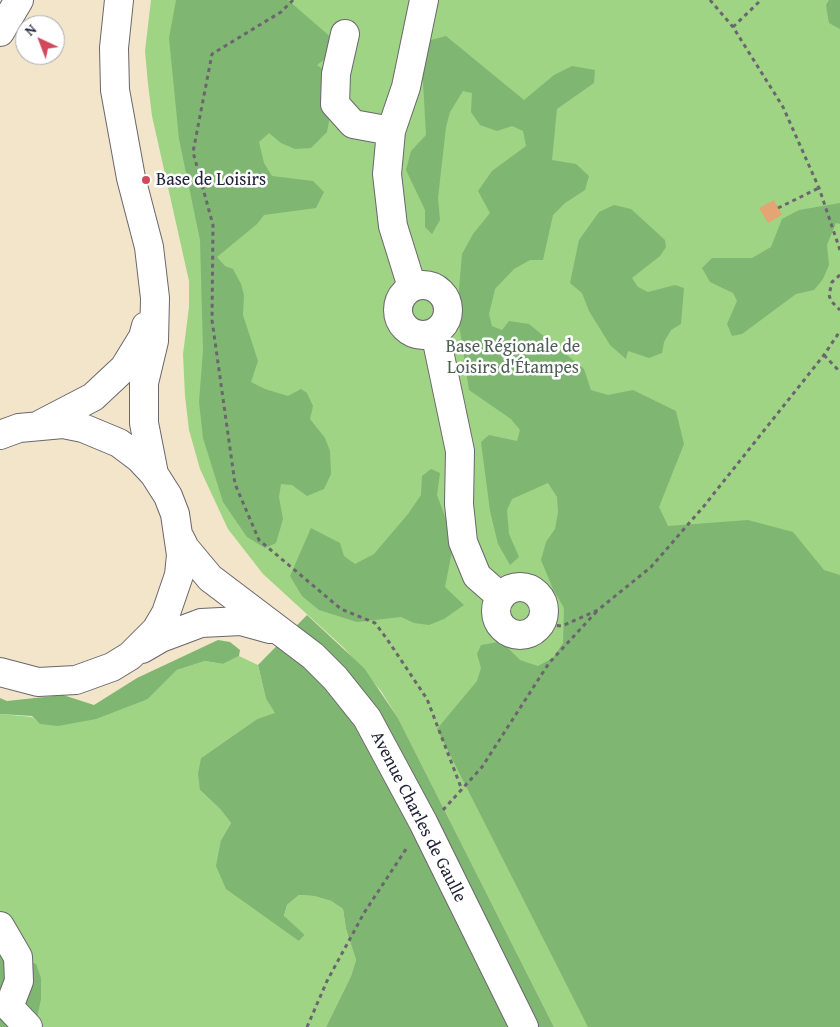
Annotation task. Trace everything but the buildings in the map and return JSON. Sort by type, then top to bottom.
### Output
[{"type":"main road","points":[[0,32],[19,0]]},
{"type":"main road","points":[[118,0],[114,48],[114,90],[132,178],[149,247],[155,298],[154,341],[144,383],[144,423],[154,474]]},
{"type":"main road","points":[[424,0],[406,87],[391,131],[387,174],[393,226],[412,287],[429,286],[437,289],[448,303],[447,320],[435,332],[460,451],[459,504],[463,542],[477,576],[501,597],[496,613],[503,629],[519,636],[528,635],[541,624]]},
{"type":"main road","points":[[345,34],[336,74],[334,104],[353,124],[391,131]]},
{"type":"main road","points":[[15,427],[93,397],[124,368],[143,337],[155,298]]},
{"type":"main road","points":[[0,672],[38,682],[76,680],[112,667],[130,656],[156,630],[174,594],[179,575],[180,538],[168,496],[154,474],[133,453],[100,433],[63,424],[15,427]]},
{"type":"main road","name":"Avenue Charles de Gaulle","points":[[180,538],[185,548],[210,578],[313,656],[335,678],[367,718],[423,822],[524,1027]]},
{"type":"main road","name":"Avenue Charles de Gaulle","points":[[130,656],[161,638],[201,623],[241,621],[279,632]]},
{"type":"main road","points":[[0,926],[18,957],[19,981],[5,1012],[28,1027]]},
{"type":"path","points":[[293,0],[281,12],[212,54],[192,152],[213,225],[212,320],[235,484],[258,540],[341,609],[375,623],[387,639],[427,699],[462,790]]},
{"type":"path","points":[[710,0],[733,28],[783,107],[819,188],[840,250]]},
{"type":"path","points":[[733,28],[761,0]]},
{"type":"path","points":[[778,208],[819,188]]},
{"type":"path","points":[[840,275],[832,282],[829,295],[835,307],[840,310]]},
{"type":"path","points":[[308,1027],[327,981],[364,913],[423,822],[445,809],[482,767],[549,663],[598,610],[650,567],[704,506],[824,355],[840,331]]},
{"type":"path","points":[[824,355],[840,372]]},
{"type":"path","points":[[541,624],[562,626],[598,610]]},
{"type":"green space","name":"Base Régionale de Loisirs d'Étampes","points":[[151,0],[840,0],[840,1027],[554,1027],[398,718],[381,691],[344,648],[263,574],[228,529],[200,469],[189,430],[185,396],[183,354],[189,307],[189,281],[152,116],[148,84],[145,51]]},
{"type":"green space","points":[[176,0],[288,0],[342,47],[317,65],[330,75],[333,100],[327,132],[311,148],[295,149],[281,143],[269,133],[259,142],[264,163],[272,176],[313,181],[324,192],[316,208],[264,215],[257,224],[217,257],[225,266],[233,269],[241,284],[244,295],[243,315],[258,361],[251,382],[265,389],[288,396],[301,389],[307,393],[313,406],[310,419],[325,438],[330,451],[331,474],[324,489],[307,496],[292,485],[281,484],[279,497],[283,519],[276,543],[265,548],[247,537],[223,502],[203,438],[199,402],[203,350],[200,240],[179,139],[169,38]]},
{"type":"green space","points":[[829,0],[840,0],[840,29],[829,23],[826,5]]},
{"type":"green space","points":[[446,36],[524,100],[554,75],[572,66],[595,70],[594,83],[557,109],[552,160],[576,164],[589,176],[585,190],[565,203],[553,215],[543,260],[530,260],[514,269],[495,289],[489,314],[492,326],[502,330],[509,321],[529,324],[584,369],[591,390],[608,395],[633,390],[676,411],[684,444],[659,507],[668,526],[748,520],[793,532],[824,570],[840,575],[840,1027],[588,1027],[437,729],[477,681],[481,668],[477,654],[481,645],[498,642],[508,648],[520,660],[538,666],[553,658],[563,643],[564,608],[553,589],[541,560],[546,542],[555,529],[558,512],[557,497],[548,483],[512,499],[507,510],[509,534],[519,557],[510,565],[498,544],[490,511],[481,442],[489,435],[517,441],[520,430],[511,419],[469,390],[457,312],[462,254],[473,234],[490,213],[478,191],[492,171],[526,146],[523,131],[512,126],[497,131],[480,125],[471,112],[472,93],[463,91],[450,112],[446,127],[438,198],[440,220],[432,234],[425,227],[425,210],[406,170],[411,151],[426,135],[422,64],[427,41]]},
{"type":"green space","points":[[840,203],[840,224],[836,223],[827,245],[829,265],[823,279],[814,290],[796,294],[742,334],[732,336],[727,324],[737,301],[733,293],[710,282],[702,268],[712,258],[752,258],[771,247],[782,219],[799,210]]},
{"type":"green space","points":[[614,205],[631,209],[665,240],[666,247],[660,256],[632,278],[638,287],[648,292],[675,285],[684,288],[681,324],[671,330],[664,342],[662,353],[649,358],[628,351],[626,359],[610,345],[589,311],[582,293],[570,283],[579,240],[599,212]]},
{"type":"green space","points":[[431,469],[440,473],[437,495],[454,541],[445,587],[464,605],[444,619],[429,625],[414,623],[401,617],[357,622],[319,610],[302,596],[290,576],[311,528],[340,543],[344,556],[355,564],[374,554],[408,514],[421,495],[422,476]]},
{"type":"green space","points":[[307,615],[364,668],[398,718],[554,1027],[326,1027],[351,976],[356,960],[346,929],[343,909],[331,901],[314,896],[299,895],[287,905],[284,916],[305,935],[299,941],[226,889],[216,866],[221,840],[231,823],[220,809],[200,790],[198,774],[201,758],[257,719],[275,713],[266,699],[258,665]]},
{"type":"green space","points":[[218,640],[230,642],[240,650],[239,656],[223,664],[205,661],[177,670],[148,699],[96,719],[58,726],[40,724],[32,716],[0,714],[0,698],[7,701],[63,695],[94,705],[137,678]]},
{"type":"green space","points":[[239,656],[258,665],[266,699],[276,714],[257,719],[201,758],[200,790],[220,809],[231,823],[221,840],[299,941],[305,935],[284,917],[287,905],[299,895],[314,896],[331,901],[343,909],[346,929],[356,960],[351,976],[326,1027],[35,1027],[0,951],[0,714],[32,717],[41,724],[126,705],[148,699],[177,670],[205,661],[223,664]]},
{"type":"green space","points":[[0,951],[36,964],[41,978],[41,999],[35,1027],[0,1027]]},
{"type":"place","name":"Base de Loisirs","points":[[146,180]]}]
